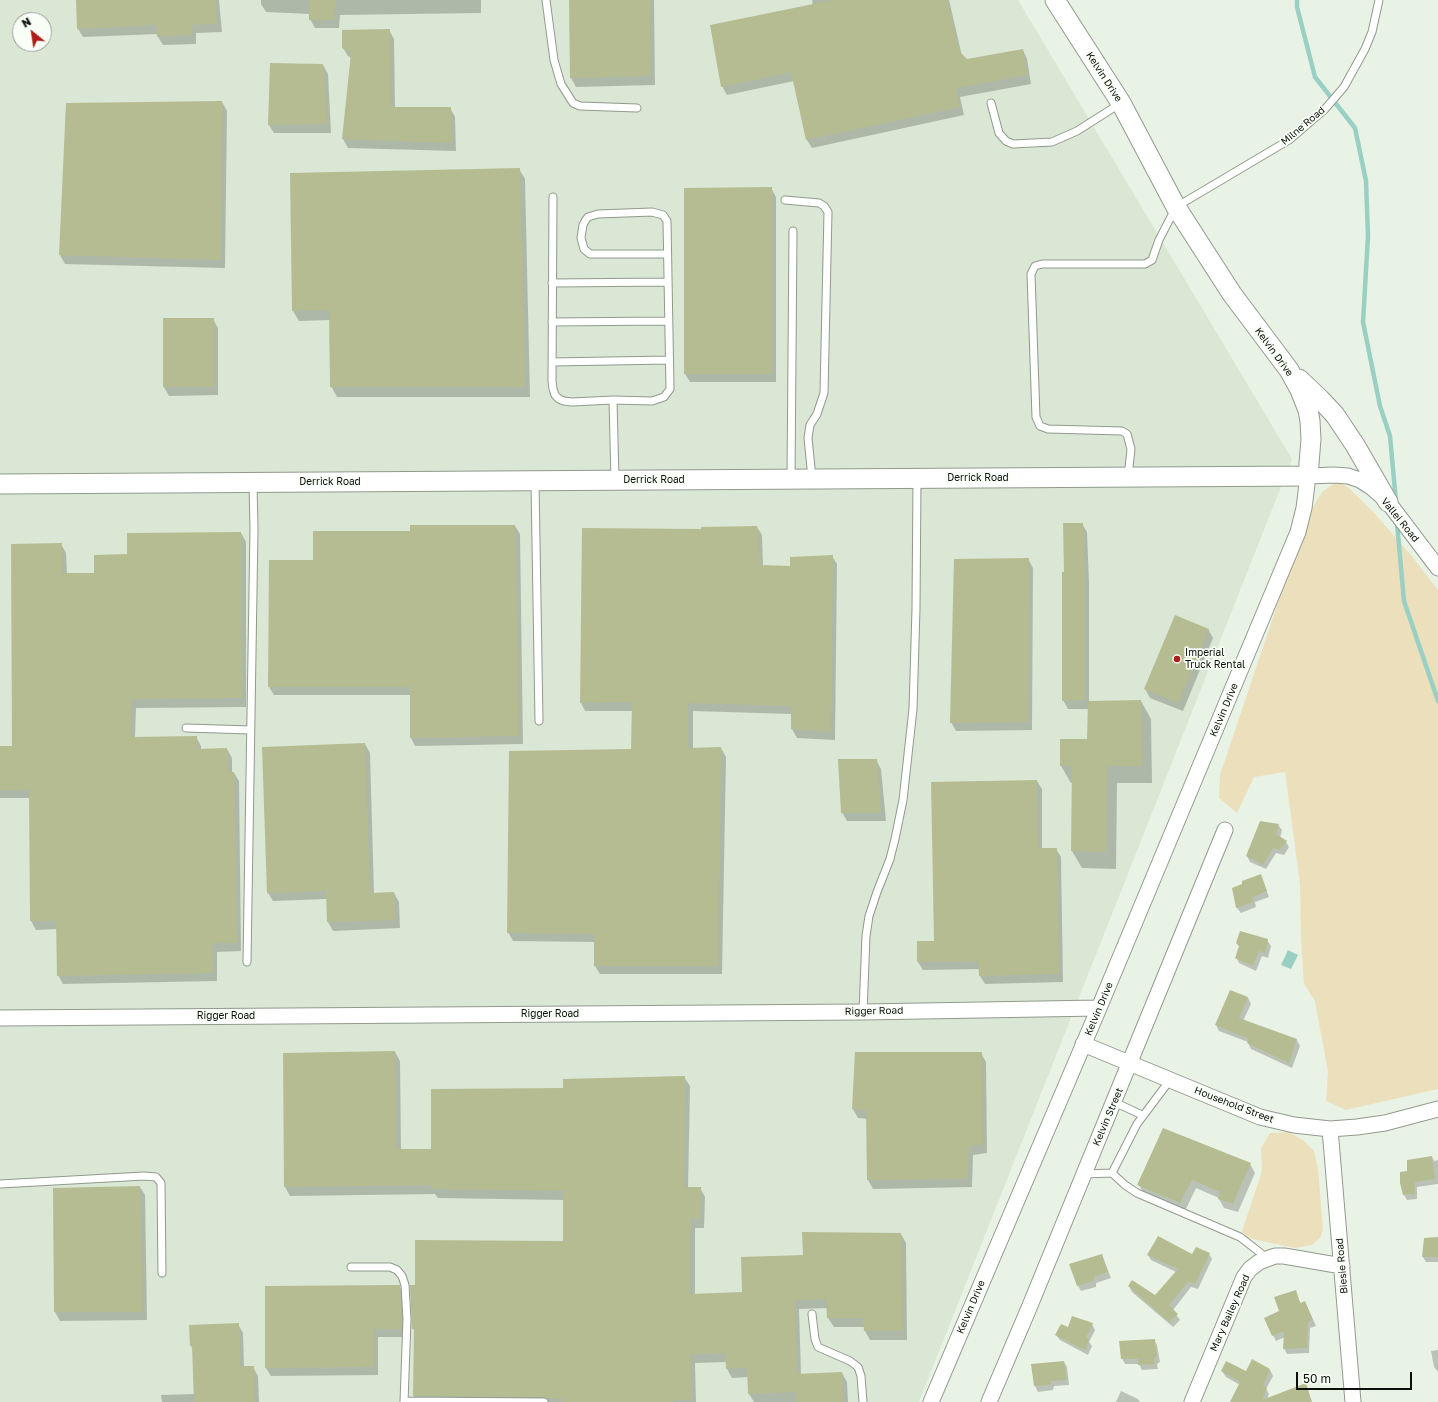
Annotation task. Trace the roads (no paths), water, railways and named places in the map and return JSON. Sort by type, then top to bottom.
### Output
[{"type":"street","name":"Kelvin Drive","points":[[931,1402],[1084,1044],[1298,532],[1304,508],[1308,476],[1311,439],[1308,410],[1300,390],[1289,370],[1232,294],[1176,207],[1121,104],[1054,0]]},
{"type":"street","points":[[1289,370],[1335,415],[1355,445],[1388,502]]},
{"type":"street","name":"Derrick Road","points":[[0,484],[1308,476]]},
{"type":"street","name":"Vallei Road","points":[[1308,476],[1348,476],[1360,480],[1388,502],[1438,568]]},
{"type":"street","name":"Kelvin Street","points":[[989,1402],[1130,1064],[1225,830]]},
{"type":"street","name":"Rigger Road","points":[[0,1018],[863,1012],[1099,1008]]},
{"type":"street","name":"Household Street","points":[[1084,1044],[1260,1117],[1294,1125],[1330,1130],[1386,1123],[1438,1109]]},
{"type":"street","name":"Biesie Road","points":[[1330,1130],[1353,1402]]},
{"type":"street","name":"Mary Bailey Road","points":[[1192,1402],[1244,1277],[1250,1269],[1258,1262],[1275,1256],[1284,1256],[1342,1266]]},
{"type":"lane","points":[[546,0],[554,60],[561,84],[573,103],[580,106],[637,108]]},
{"type":"lane","name":"Milne Road","points":[[1176,207],[1289,140],[1325,109],[1344,87],[1355,70],[1372,32],[1379,0]]},
{"type":"lane","points":[[991,103],[999,133],[1006,141],[1013,144],[1052,142],[1077,132],[1121,104]]},
{"type":"lane","points":[[553,197],[553,389],[555,395],[564,402],[613,400],[652,401],[664,397],[670,389],[668,321],[668,254],[667,221],[664,215],[652,212],[598,214],[588,217],[583,225],[581,234],[584,249],[590,254],[668,254]]},
{"type":"lane","points":[[785,200],[819,204],[824,206],[828,212],[824,394],[817,414],[810,426],[808,438],[812,479]]},
{"type":"lane","points":[[1128,477],[1131,450],[1127,434],[1122,431],[1048,429],[1040,426],[1036,417],[1031,274],[1035,266],[1042,264],[1145,264],[1152,260],[1159,240],[1176,207]]},
{"type":"lane","points":[[791,480],[793,231]]},
{"type":"lane","points":[[552,283],[668,282]]},
{"type":"lane","points":[[552,322],[668,321]]},
{"type":"lane","points":[[552,362],[670,360]]},
{"type":"lane","points":[[613,400],[615,480]]},
{"type":"lane","points":[[863,1012],[866,936],[869,916],[890,858],[895,839],[903,800],[913,709],[916,616],[917,478]]},
{"type":"lane","points":[[535,481],[538,721]]},
{"type":"lane","points":[[247,962],[254,529],[253,482]]},
{"type":"lane","points":[[186,728],[250,730]]},
{"type":"lane","points":[[1112,1173],[1142,1115],[1170,1080]]},
{"type":"lane","points":[[1114,1102],[1142,1115]]},
{"type":"lane","points":[[1084,1174],[1112,1173],[1125,1185],[1137,1193],[1240,1237],[1267,1258]]},
{"type":"lane","points":[[0,1184],[144,1176],[156,1177],[161,1183],[162,1273]]},
{"type":"lane","points":[[351,1267],[390,1267],[397,1270],[402,1276],[405,1285],[407,1319],[404,1401],[544,1402]]},
{"type":"lane","points":[[812,1314],[815,1339],[818,1347],[850,1361],[858,1368],[861,1376],[864,1402]]},
{"type":"water","points":[[1288,950],[1298,955],[1291,969],[1281,965]]},
{"type":"waterway","points":[[1297,0],[1297,7],[1315,77],[1355,128],[1366,181],[1368,236],[1363,322],[1380,406],[1390,436],[1396,502]]},
{"type":"waterway","points":[[1397,523],[1404,601],[1438,701]]},
{"type":"place","name":"Imperial Truck Rental","points":[[1177,659]]}]
